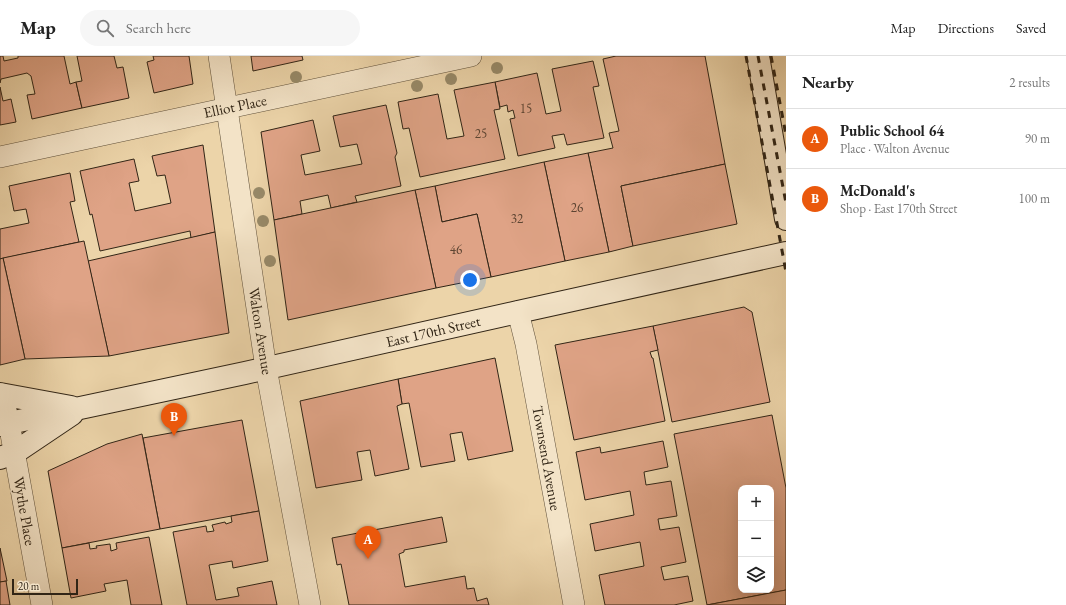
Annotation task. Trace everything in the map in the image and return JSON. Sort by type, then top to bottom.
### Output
[{"type":"street","name":"Walton Avenue","points":[[219,56],[266,368],[310,605]]},
{"type":"street","name":"Elliot Place","points":[[0,157],[471,56]]},
{"type":"street","points":[[758,56],[786,219]]},
{"type":"street","name":"East 170th Street","points":[[5,424],[80,409],[786,253]]},
{"type":"street","name":"Townsend Avenue","points":[[518,312],[526,344],[574,605]]},
{"type":"street","name":"East 170th Street","points":[[1,394],[80,409]]},
{"type":"street","name":"Wythe Place","points":[[1,394],[7,456],[42,605]]},
{"type":"street","name":"East 170th Street","points":[[7,456],[80,409]]},
{"type":"building","points":[[0,56],[3,56],[4,61],[18,58],[18,56],[64,56],[70,84],[76,82],[82,108],[32,119],[27,95],[35,94],[31,76],[27,73],[1,79],[0,83]]},
{"type":"building","points":[[77,56],[114,56],[117,68],[123,67],[129,98],[82,108],[76,82],[82,81]]},
{"type":"building","points":[[153,56],[189,56],[193,84],[154,93],[147,62],[154,60]]},
{"type":"building","points":[[251,56],[302,56],[303,60],[253,71]]},
{"type":"building","points":[[616,56],[705,56],[725,164],[621,186],[633,246],[609,252],[588,153],[613,148],[609,133],[619,131],[603,59]]},
{"type":"building","points":[[593,61],[599,86],[593,87],[604,138],[567,145],[564,134],[552,136],[555,148],[518,156],[510,119],[515,118],[513,110],[508,112],[507,105],[500,107],[495,82],[537,73],[546,114],[561,111],[552,69]]},
{"type":"building","points":[[495,82],[500,109],[494,110],[505,159],[420,177],[409,128],[403,129],[398,102],[438,94],[447,139],[464,136],[454,90]]},
{"type":"building","points":[[0,87],[3,101],[11,99],[16,122],[0,125]]},
{"type":"building","points":[[386,105],[397,153],[395,157],[401,186],[355,196],[357,202],[331,208],[328,195],[300,201],[302,214],[274,220],[261,132],[313,120],[320,151],[301,155],[305,175],[362,164],[357,144],[340,147],[333,116]]},
{"type":"building","points":[[203,145],[215,232],[191,238],[190,231],[100,251],[92,214],[90,215],[80,171],[134,159],[139,181],[129,183],[135,211],[171,203],[165,175],[157,176],[152,156]]},
{"type":"building","points":[[588,153],[609,252],[565,261],[544,162]]},
{"type":"building","points":[[544,162],[565,261],[491,277],[477,214],[442,222],[435,186]]},
{"type":"building","points":[[725,164],[737,224],[633,246],[621,186]]},
{"type":"building","points":[[70,173],[75,201],[70,202],[79,242],[0,259],[0,229],[29,223],[26,209],[14,211],[9,186]]},
{"type":"building","points":[[435,186],[442,222],[477,214],[491,277],[436,288],[415,190]]},
{"type":"building","points":[[415,190],[436,288],[288,320],[274,220]]},
{"type":"building","points":[[215,232],[229,333],[109,356],[88,261]]},
{"type":"building","points":[[84,241],[109,356],[25,359],[3,258]]},
{"type":"building","points":[[3,258],[25,359],[0,365],[0,259]]},
{"type":"building","points":[[744,307],[752,312],[770,402],[672,422],[653,326]]},
{"type":"building","points":[[653,326],[658,350],[650,352],[653,358],[665,421],[574,440],[555,345]]},
{"type":"building","points":[[495,358],[513,451],[468,460],[462,432],[450,434],[455,461],[421,467],[409,403],[402,404],[398,379]]},
{"type":"building","points":[[398,379],[402,404],[397,406],[409,469],[375,476],[370,450],[357,452],[362,480],[316,488],[300,401]]},
{"type":"building","points":[[772,415],[786,488],[786,590],[774,592],[774,485],[738,485],[738,593],[770,593],[707,605],[674,434]]},
{"type":"building","points":[[242,420],[259,511],[160,529],[143,438]]},
{"type":"building","points":[[142,434],[160,529],[62,548],[48,471],[107,444]]},
{"type":"building","points":[[663,441],[668,467],[644,472],[646,485],[671,481],[677,516],[658,519],[660,530],[679,527],[686,562],[661,567],[664,580],[688,576],[693,601],[674,605],[605,605],[599,575],[644,566],[640,542],[595,551],[590,524],[634,515],[630,491],[585,500],[576,452],[600,447],[601,453]]},
{"type":"building","points":[[259,511],[268,561],[233,568],[232,561],[209,565],[216,600],[239,596],[237,588],[272,581],[277,605],[187,605],[173,532],[206,526],[207,532],[214,531],[212,525],[232,522],[231,516]]},
{"type":"building","points":[[442,517],[447,542],[404,550],[404,552],[399,554],[405,587],[465,576],[467,589],[474,588],[477,601],[487,598],[489,605],[349,605],[341,564],[337,565],[332,538]]},
{"type":"building","points":[[149,537],[162,605],[131,605],[127,580],[104,584],[106,591],[71,598],[62,548],[89,543],[90,549],[97,548],[96,546],[110,544],[111,551],[117,549],[116,543]]},
{"type":"building","points":[[0,548],[7,581],[0,582]]},
{"type":"building","points":[[6,581],[10,605],[0,605],[0,582]]},
{"type":"building","points":[[786,590],[786,605],[707,605],[774,593]]},
{"type":"railway","points":[[746,56],[786,272]]},
{"type":"railway","points":[[758,56],[786,203]]},
{"type":"railway","points":[[771,56],[786,135]]},
{"type":"place","name":"McDonald's","points":[[174,436]]},
{"type":"place","name":"Public School 64","points":[[368,559]]}]
